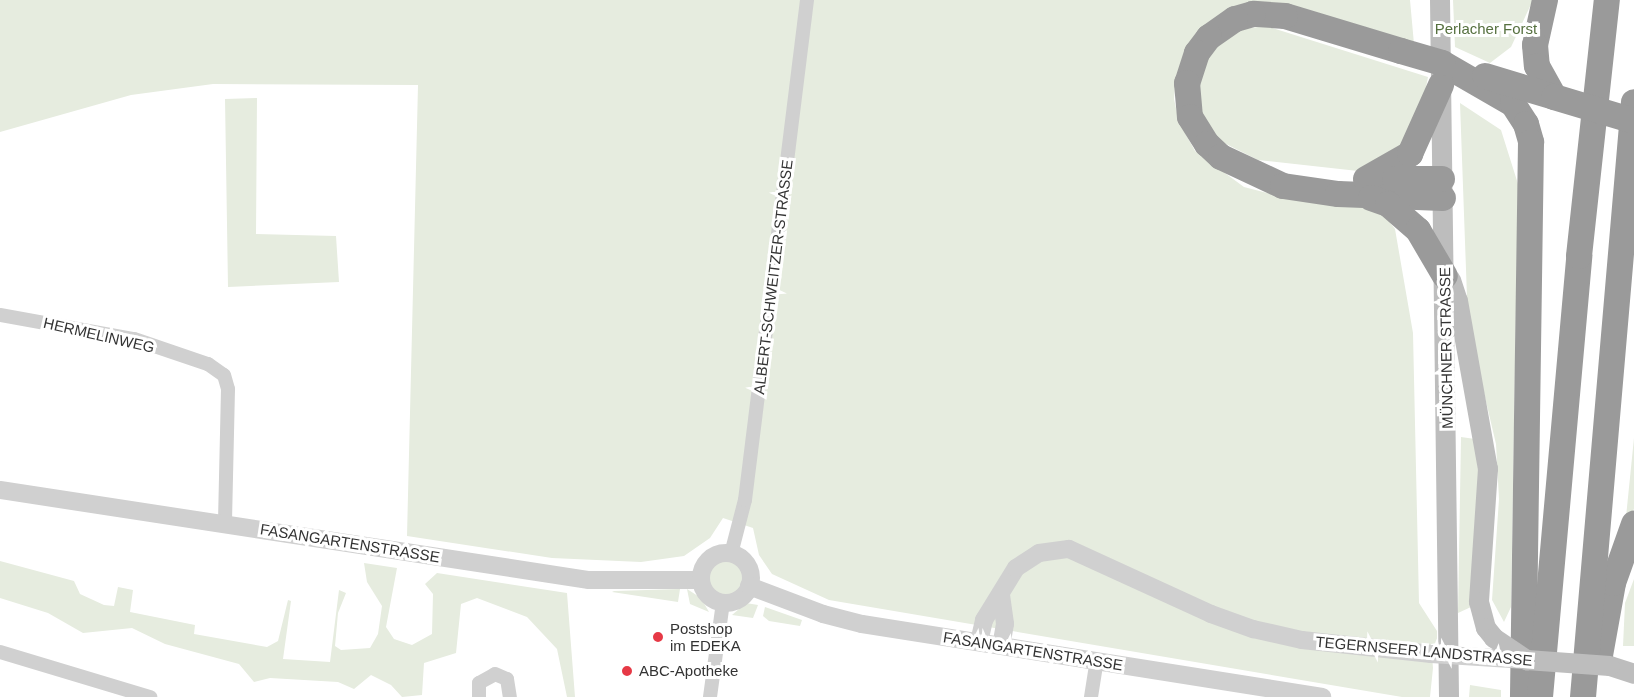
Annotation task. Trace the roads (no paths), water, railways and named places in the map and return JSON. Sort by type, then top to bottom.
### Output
[{"type":"highway","points":[[1545,0],[1535,45],[1537,66],[1554,97]]},
{"type":"highway","points":[[1540,697],[1579,256],[1607,0]]},
{"type":"highway","points":[[1442,188],[1364,186],[1236,165],[1207,144],[1190,117],[1187,83],[1197,53],[1221,27],[1253,14],[1285,16],[1401,51],[1441,74],[1480,79],[1554,97],[1634,121]]},
{"type":"highway","points":[[1480,79],[1525,61],[1535,45]]},
{"type":"highway","points":[[1364,186],[1410,154],[1441,74]]},
{"type":"highway","points":[[1480,79],[1514,104],[1526,124],[1533,160],[1523,697]]},
{"type":"highway","points":[[1583,697],[1634,102]]},
{"type":"highway","points":[[1364,186],[1407,218],[1418,230],[1444,271]]},
{"type":"highway","points":[[1593,697],[1613,583],[1634,524]]},
{"type":"main road","name":"MÜNCHNER STRASSE","points":[[1440,0],[1449,697]]},
{"type":"main road","points":[[1444,271],[1458,301],[1488,469],[1479,602],[1486,628],[1494,638],[1527,660]]},
{"type":"main road","name":"TEGERNSEER LANDSTRASSE","points":[[1527,660],[1629,669]]},
{"type":"street","name":"ALBERT-SCHWEITZER-STRASSE","points":[[731,554],[748,477],[807,0]]},
{"type":"street","name":"HERMELINWEG","points":[[0,315],[134,339],[208,364],[224,375],[228,389],[225,523]]},
{"type":"street","name":"FASANGARTENSTRASSE","points":[[0,490],[589,580],[701,580]]},
{"type":"street","name":"TEGERNSEER LANDSTRASSE","points":[[979,642],[984,620],[1026,559],[1051,549],[1068,549],[1211,614],[1253,629],[1302,640],[1431,654],[1527,660]]},
{"type":"street","points":[[731,554],[748,567],[749,585],[739,598],[723,602],[707,594],[701,580],[709,559],[731,554]]},
{"type":"street","name":"FASANGARTENSTRASSE","points":[[749,585],[842,619],[1322,697]]},
{"type":"street","points":[[1001,595],[1005,624],[1001,646]]},
{"type":"street","points":[[710,697],[723,602]]},
{"type":"street","points":[[0,652],[150,697]]},
{"type":"street","points":[[1091,697],[1097,661]]},
{"type":"street","points":[[479,697],[479,683],[495,674],[507,679],[510,697]]},
{"type":"place","name":"Postshop im EDEKA","points":[[658,637]]},
{"type":"place","name":"ABC-Apotheke","points":[[627,671]]},
{"type":"park label","name":"Perlacher Forst","points":[[1486,29]]}]
